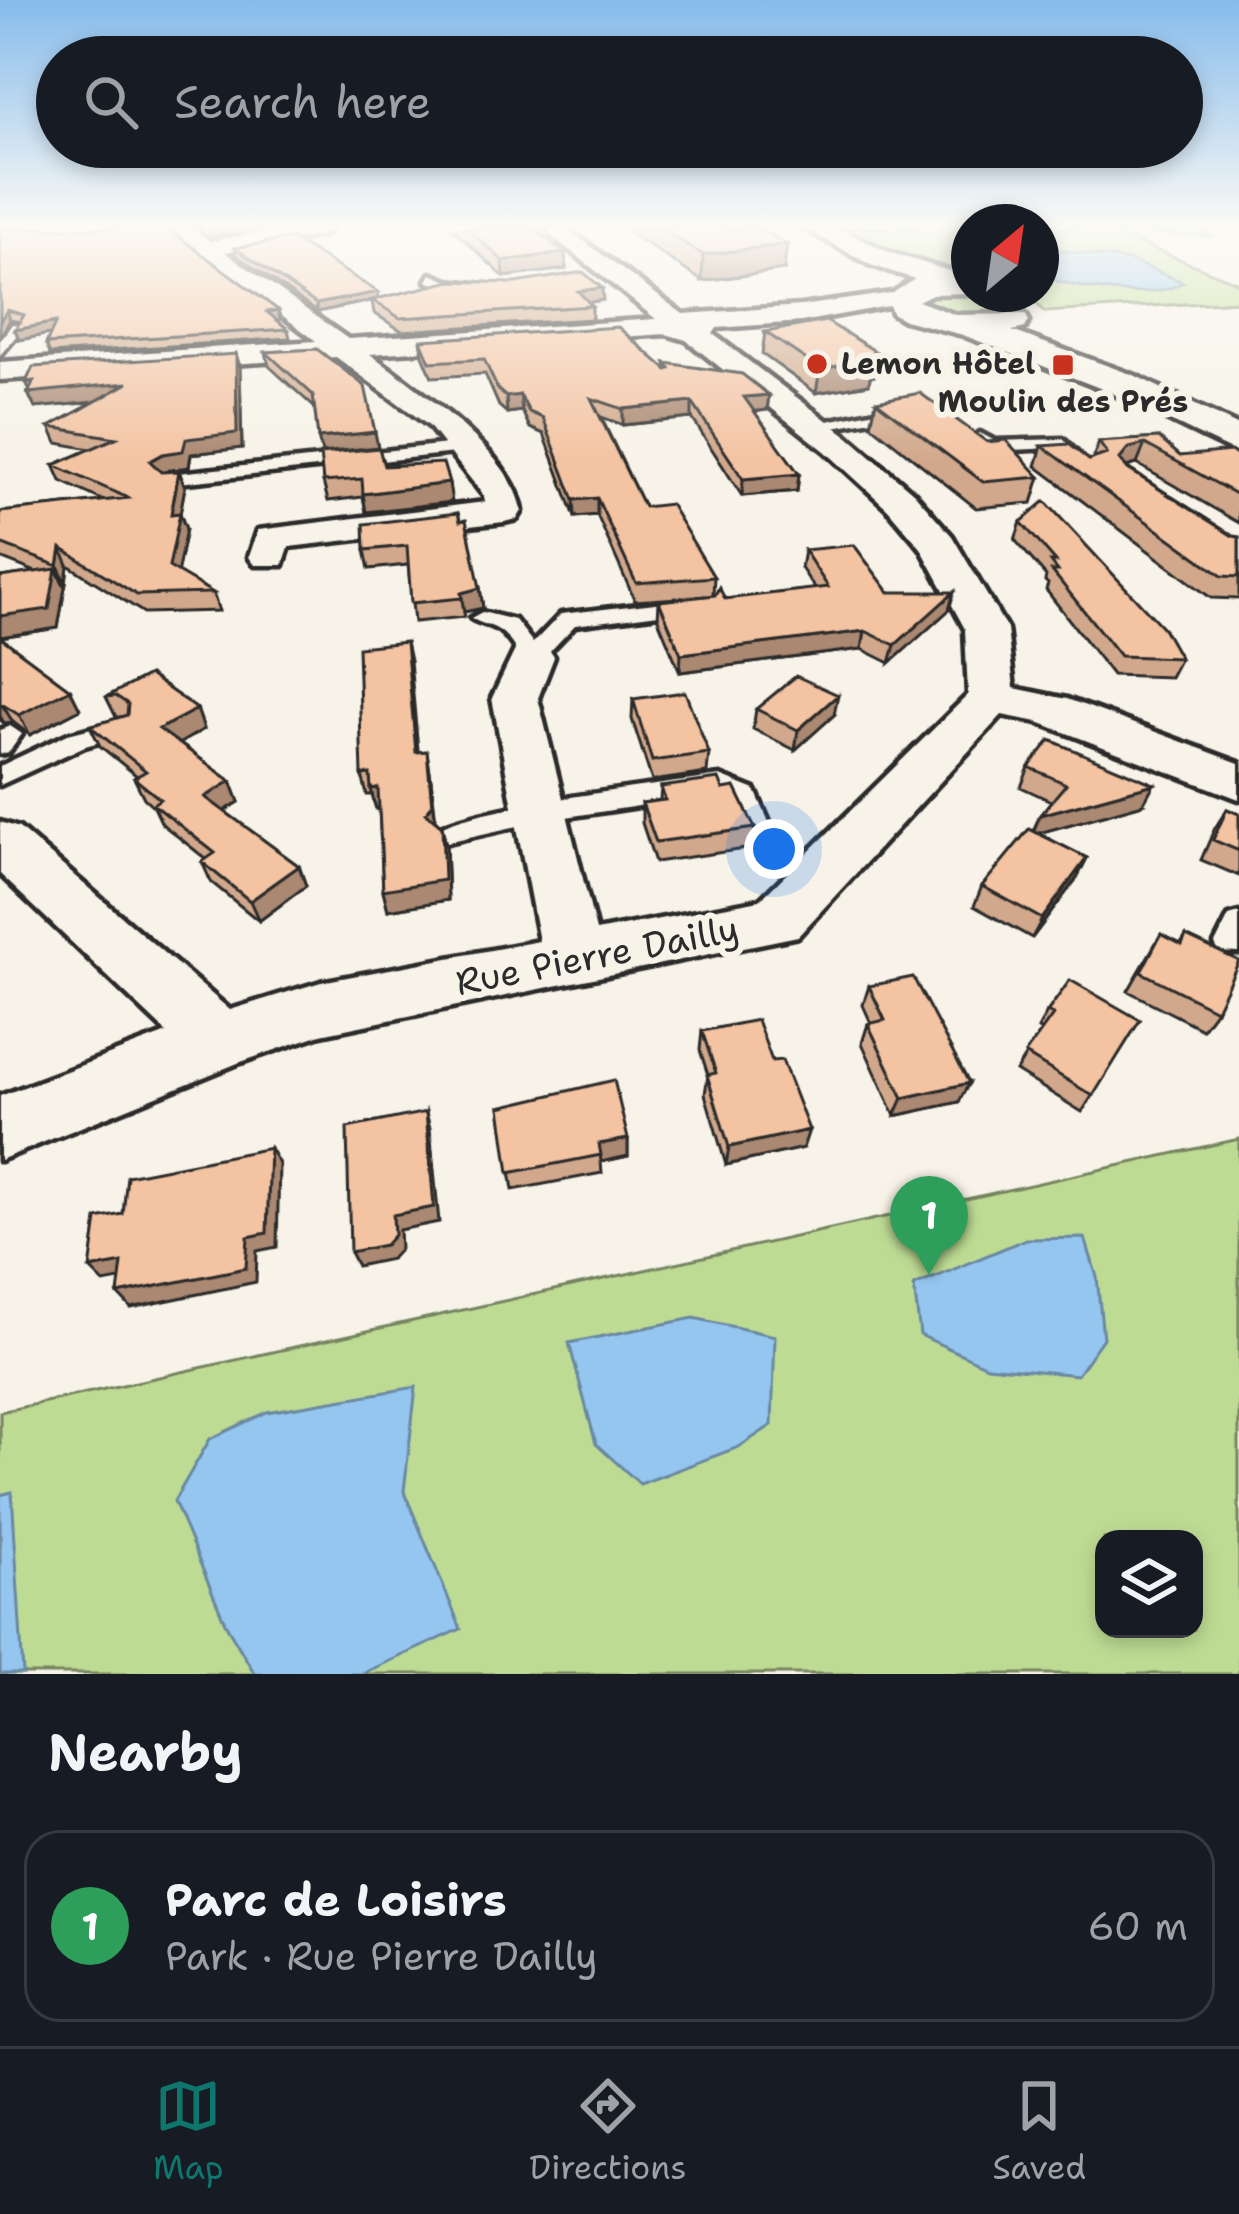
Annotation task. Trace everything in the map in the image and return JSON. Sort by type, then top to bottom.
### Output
[{"type":"main road","points":[[903,306],[1123,384]]},
{"type":"main road","points":[[968,326],[1000,324],[1010,312]]},
{"type":"main road","points":[[1021,312],[1047,340],[1239,442]]},
{"type":"street","points":[[269,557],[271,538],[504,511],[502,495],[440,419],[283,306]]},
{"type":"street","points":[[654,306],[812,426],[901,501],[938,544],[986,629],[992,698],[1050,710],[1239,782]]},
{"type":"street","points":[[0,371],[685,326],[842,306]]},
{"type":"street","points":[[801,314],[874,313],[929,319]]},
{"type":"street","points":[[532,658],[515,698],[573,961]]},
{"type":"street","name":"Rue Pierre Dailly","points":[[0,1128],[220,1041],[321,1008],[777,920],[992,698]]},
{"type":"street","points":[[0,842],[220,1041]]},
{"type":"lane","points":[[0,351],[16,327]]},
{"type":"lane","points":[[812,426],[930,406]]},
{"type":"lane","points":[[961,426],[992,446],[1057,443],[1088,472]]},
{"type":"lane","points":[[169,479],[467,447]]},
{"type":"lane","points":[[221,475],[224,454]]},
{"type":"lane","points":[[482,618],[507,625],[532,658],[569,619],[706,604]]},
{"type":"lane","points":[[0,776],[76,740],[123,728]]},
{"type":"lane","points":[[446,832],[540,812],[720,785],[746,796],[759,830]]},
{"type":"green space","points":[[923,306],[951,306],[951,312],[1016,312],[977,322]]},
{"type":"green space","points":[[1059,306],[1148,306],[1059,311]]},
{"type":"green space","points":[[1239,1139],[1239,1674],[0,1674],[0,1412]]},
{"type":"water","points":[[1085,1238],[1097,1277],[1103,1338],[1077,1375],[987,1366],[920,1335],[914,1286],[1026,1239]]},
{"type":"water","points":[[694,1318],[775,1336],[772,1425],[739,1447],[640,1484],[596,1444],[569,1343]]},
{"type":"water","points":[[416,1387],[404,1491],[461,1629],[361,1674],[255,1674],[227,1627],[174,1501],[210,1439],[267,1412]]},
{"type":"water","points":[[12,1492],[23,1674],[0,1674],[0,1495]]},
{"type":"building","points":[[0,306],[273,306],[278,310],[267,312],[288,329],[46,344],[56,322],[15,330],[24,315],[7,310],[0,321]]},
{"type":"building","points":[[382,306],[590,306],[400,318]]},
{"type":"building","points":[[826,321],[878,353],[866,355],[873,360],[820,369],[765,332]]},
{"type":"building","points":[[618,327],[667,370],[666,363],[742,374],[769,395],[744,397],[799,474],[743,479],[692,402],[623,409],[591,398],[644,507],[670,504],[714,577],[636,583],[597,498],[574,500],[543,418],[529,412],[520,395],[506,397],[498,390],[484,359],[430,362],[421,340]]},
{"type":"building","points":[[317,349],[365,386],[375,432],[318,438],[313,395],[266,352]]},
{"type":"building","points":[[236,354],[237,433],[186,439],[183,451],[150,461],[161,472],[179,471],[171,514],[180,513],[169,567],[213,593],[137,595],[61,548],[58,566],[0,544],[0,512],[128,498],[54,465],[116,438],[50,427],[128,383],[28,393],[34,381],[26,382],[33,367]]},
{"type":"building","points":[[920,393],[987,442],[1006,440],[1040,477],[983,482],[876,401]]},
{"type":"building","points":[[1159,438],[1180,456],[1231,451],[1239,457],[1239,496],[1145,444],[1129,448],[1120,459],[1128,469],[1239,537],[1239,577],[1222,576],[1042,446],[1069,444],[1089,460],[1107,454],[1099,442]]},
{"type":"building","points":[[379,448],[384,466],[443,463],[449,483],[363,494],[362,479],[323,482],[320,454]]},
{"type":"building","points":[[1045,501],[1163,628],[1180,658],[1120,656],[1052,571],[1058,571],[1051,562],[1056,562],[1021,522]]},
{"type":"building","points":[[458,513],[460,521],[466,520],[480,588],[461,593],[462,598],[411,603],[407,546],[365,550],[364,524]]},
{"type":"building","points":[[854,545],[889,592],[954,592],[895,645],[865,631],[681,654],[659,601],[715,595],[719,587],[725,599],[828,587],[804,550]]},
{"type":"building","points":[[56,569],[49,609],[0,616],[0,577]]},
{"type":"building","points":[[0,637],[70,689],[19,715],[0,703]]},
{"type":"building","points":[[406,642],[416,752],[427,751],[432,805],[426,813],[442,826],[444,880],[383,890],[378,788],[371,789],[370,774],[362,775],[358,647]]},
{"type":"building","points":[[149,675],[197,709],[159,729],[231,781],[205,797],[299,866],[250,901],[202,862],[215,853],[153,804],[160,799],[134,778],[146,771],[90,726],[127,715],[128,704],[116,696],[106,697]]},
{"type":"building","points":[[796,676],[838,695],[798,730],[756,709]]},
{"type":"building","points":[[685,692],[709,753],[652,761],[633,699]]},
{"type":"building","points":[[1050,740],[1154,784],[1040,815],[1066,784],[1029,767]]},
{"type":"building","points":[[719,779],[723,789],[735,787],[755,828],[656,842],[642,803],[665,800],[661,787]]},
{"type":"building","points":[[1227,809],[1239,814],[1239,851],[1213,840]]},
{"type":"building","points":[[1029,829],[1087,858],[1042,919],[982,886]]},
{"type":"building","points":[[1161,934],[1182,945],[1186,936],[1239,961],[1216,1010],[1141,972]]},
{"type":"building","points":[[913,977],[969,1083],[903,1098],[868,1024],[885,1020],[869,986]]},
{"type":"building","points":[[1070,980],[1140,1020],[1093,1096],[1025,1054],[1053,1015],[1047,1012]]},
{"type":"building","points":[[757,1020],[772,1061],[782,1060],[809,1130],[729,1147],[707,1075],[716,1073],[702,1031]]},
{"type":"building","points":[[614,1080],[628,1139],[599,1144],[601,1155],[509,1173],[500,1107]]},
{"type":"building","points":[[426,1112],[434,1207],[393,1215],[394,1235],[385,1245],[350,1252],[347,1128]]},
{"type":"building","points":[[270,1148],[267,1233],[248,1237],[246,1268],[118,1294],[122,1263],[90,1269],[97,1219],[123,1214],[127,1176]]},
{"type":"place","name":"Lemon Hôtel","points":[[817,364]]},
{"type":"place","name":"Moulin des Prés","points":[[1063,365]]},
{"type":"place","name":"Parc de Loisirs","points":[[929,1275]]}]
